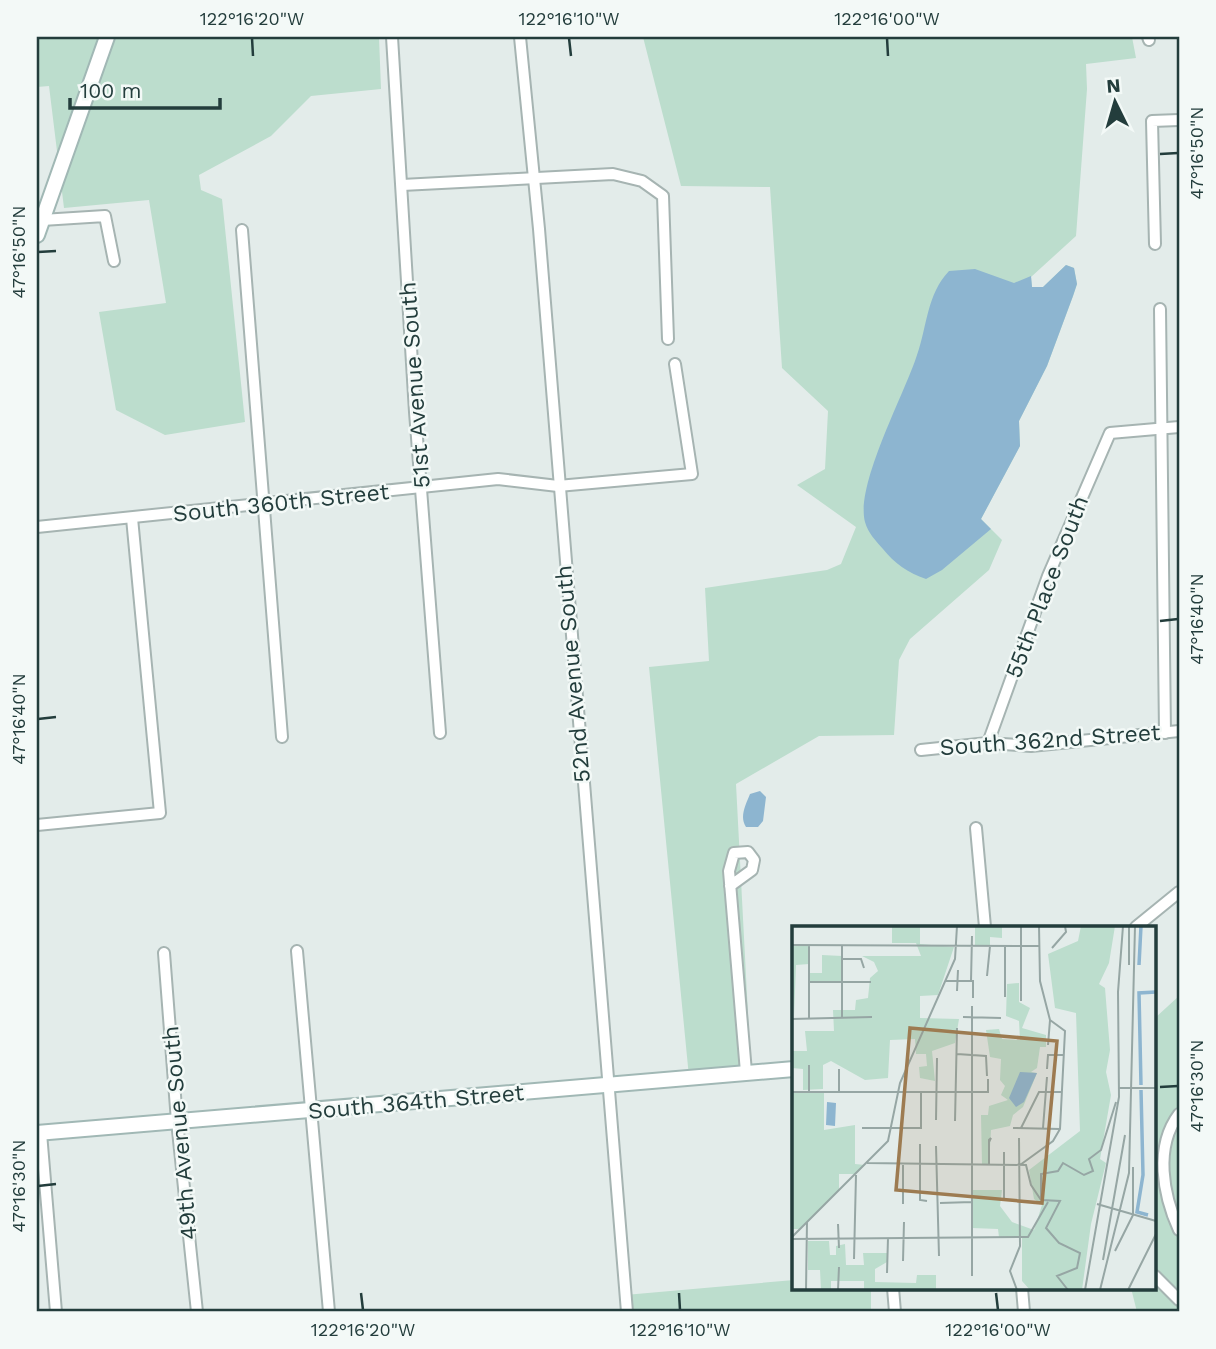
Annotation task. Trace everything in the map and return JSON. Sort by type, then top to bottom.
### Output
[{"type":"street","points":[[38,229],[107,37]]},
{"type":"street","name":"51st Avenue South","points":[[392,37],[440,733]]},
{"type":"street","name":"52nd Avenue South","points":[[520,37],[534,177],[627,1312]]},
{"type":"street","points":[[1155,244],[1152,121],[1179,120]]},
{"type":"street","points":[[402,185],[613,174],[642,181],[663,195],[668,339]]},
{"type":"street","points":[[38,229],[105,216],[114,261]]},
{"type":"street","points":[[242,230],[251,379],[282,737]]},
{"type":"street","points":[[1160,309],[1165,733]]},
{"type":"street","name":"South 360th Street","points":[[37,527],[262,506],[498,479],[558,486],[692,474],[675,365]]},
{"type":"street","points":[[1161,428],[1179,427]]},
{"type":"street","name":"55th Place South","points":[[988,743],[1048,576],[1110,433],[1161,428]]},
{"type":"street","points":[[37,825],[160,813],[132,518]]},
{"type":"street","name":"South 362nd Street","points":[[921,750],[988,743],[1031,746],[1179,731]]},
{"type":"street","points":[[976,828],[985,926]]},
{"type":"street","points":[[730,886],[746,1072]]},
{"type":"street","points":[[1137,926],[1179,892]]},
{"type":"street","points":[[297,951],[309,1112],[329,1312]]},
{"type":"street","name":"49th Avenue South","points":[[164,953],[177,1121],[197,1312]]},
{"type":"street","name":"South 364th Street","points":[[39,1133],[792,1069]]},
{"type":"street","points":[[1179,1114],[1168,1134],[1164,1160],[1168,1197],[1179,1230]]},
{"type":"street","points":[[39,1133],[56,1312]]},
{"type":"street","points":[[1156,1277],[1179,1300]]},
{"type":"street","points":[[893,1290],[895,1312]]},
{"type":"street","points":[[1022,1290],[1024,1312]]},
{"type":"green space","points":[[37,37],[379,37],[381,89],[311,96],[271,136],[199,175],[201,190],[222,199],[245,422],[165,435],[116,410],[99,312],[166,303],[149,200],[64,208],[49,86],[37,87]]},
{"type":"green space","points":[[643,37],[1132,37],[1136,58],[1086,64],[1087,89],[1076,236],[1031,277],[1032,287],[1041,289],[1066,265],[1074,268],[1077,284],[1047,366],[1019,421],[1020,446],[981,519],[1002,540],[989,570],[910,639],[899,660],[894,735],[819,736],[736,784],[751,1072],[689,1077],[649,667],[709,661],[705,588],[827,570],[841,564],[856,527],[797,485],[825,469],[828,411],[782,368],[770,187],[681,186]]},
{"type":"green space","points":[[1179,996],[1179,1312],[1137,1312],[1132,1290],[1156,1290],[1156,1017]]},
{"type":"green space","points":[[792,1280],[792,1290],[871,1290],[871,1312],[627,1312],[625,1295]]},
{"type":"water","points":[[1066,265],[1074,268],[1077,284],[1047,366],[1019,421],[1020,446],[981,519],[991,529],[942,570],[926,579],[913,574],[892,559],[872,537],[865,522],[864,506],[874,463],[911,372],[936,290],[949,271],[975,269],[1014,283],[1031,276],[1032,287],[1043,287]]},
{"type":"water","points":[[760,791],[766,797],[763,821],[758,827],[746,827],[743,815],[750,794]]}]
